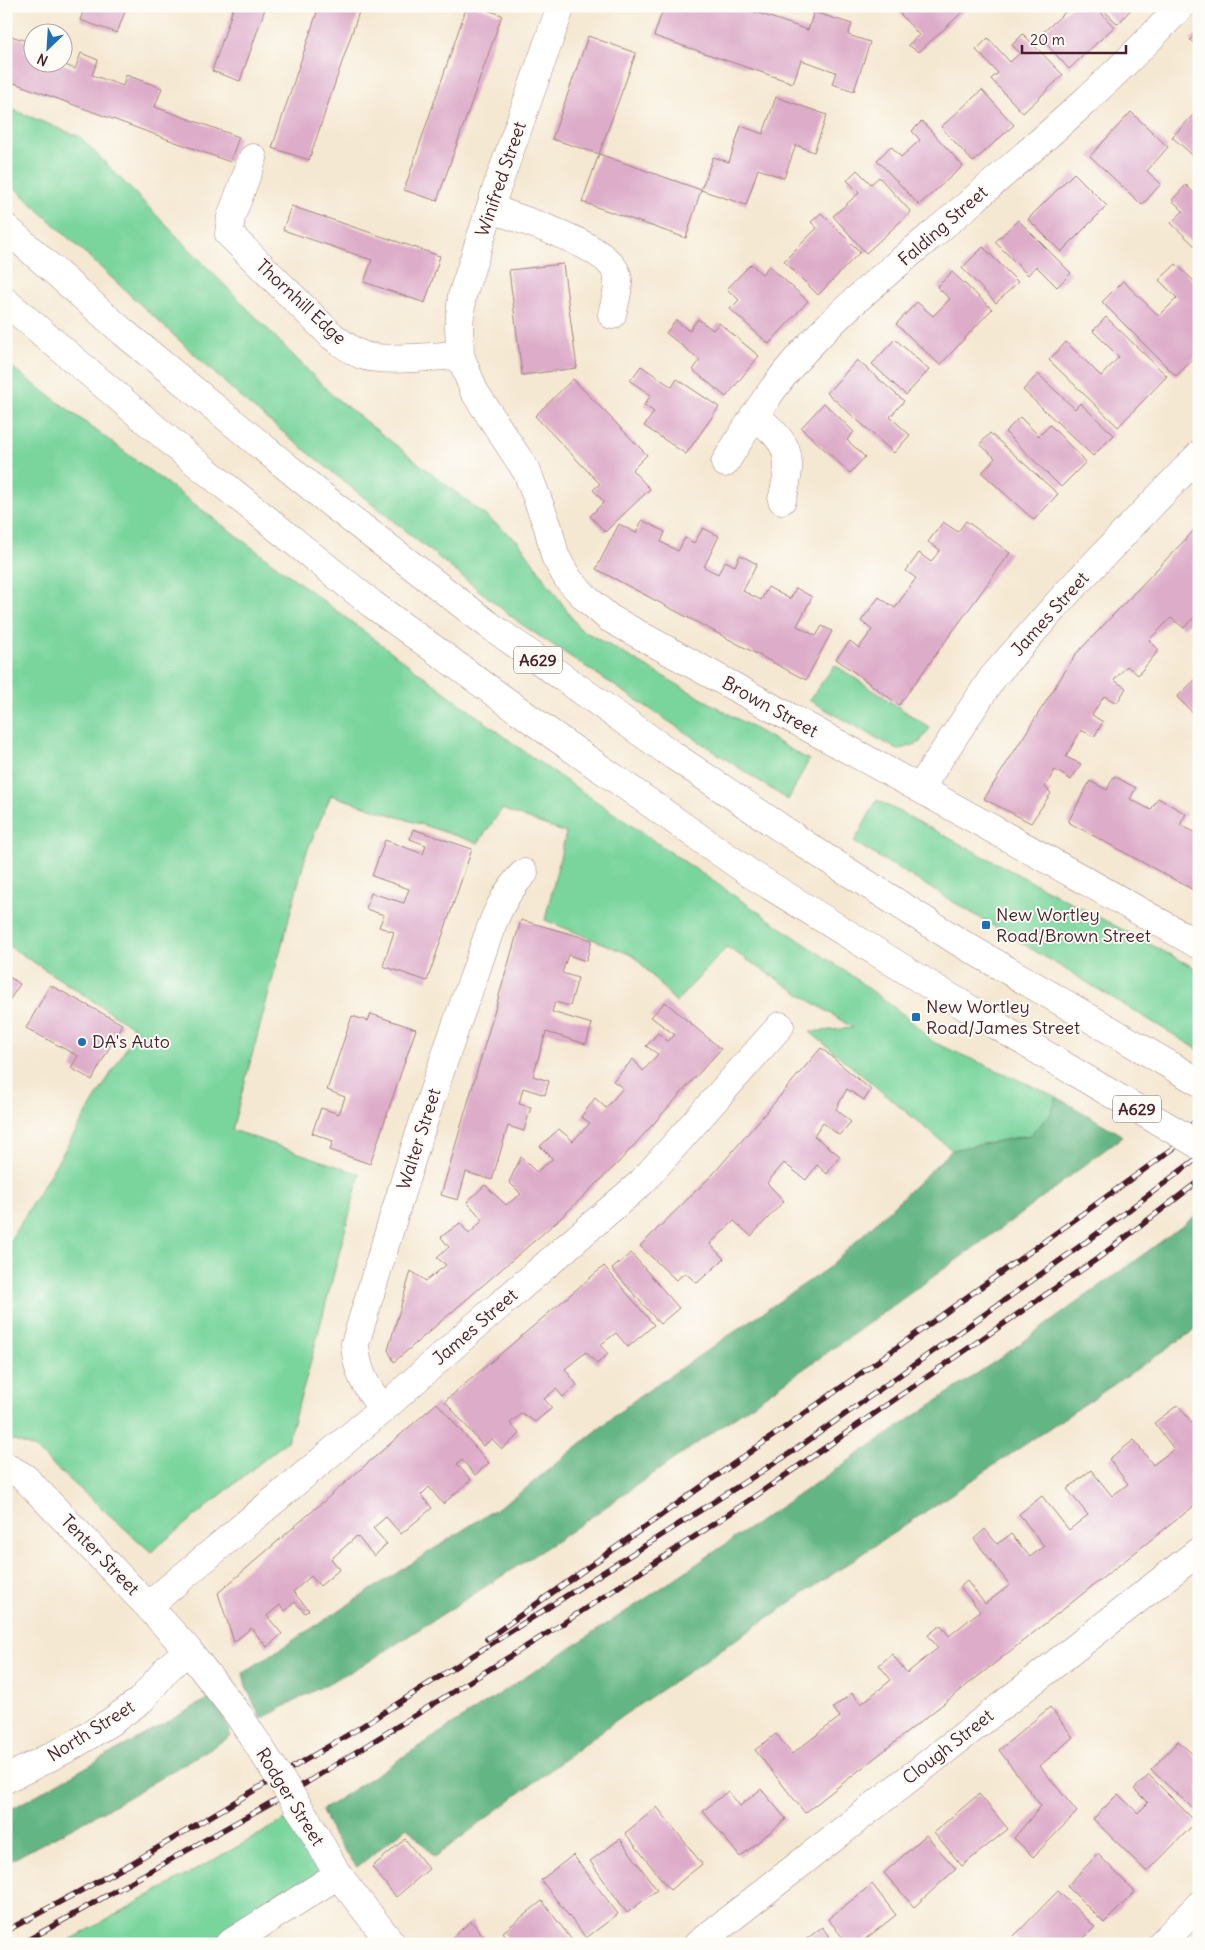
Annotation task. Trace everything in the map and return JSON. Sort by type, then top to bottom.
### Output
[{"type":"street","name":"Winifred Street","points":[[460,355],[458,325],[462,296],[561,6]]},
{"type":"street","name":"Falding Street","points":[[725,463],[754,415],[805,350],[848,307],[1055,130],[1144,45],[1181,6]]},
{"type":"street","name":"Thornhill Edge","points":[[253,158],[231,217],[229,234],[332,336],[363,356],[392,358],[460,355]]},
{"type":"street","points":[[491,209],[570,238],[607,259],[614,268],[618,280],[612,315]]},
{"type":"street","name":"A629","points":[[6,228],[123,332],[333,505],[489,625],[674,756],[815,851],[959,942],[1199,1082]]},
{"type":"street","name":"A629","points":[[6,302],[189,457],[372,604],[543,728],[751,874],[933,987],[1199,1146]]},
{"type":"street","name":"Brown Street","points":[[460,355],[474,392],[527,472],[548,526],[555,556],[568,579],[609,618],[920,788],[1199,945]]},
{"type":"street","points":[[754,415],[778,437],[788,453],[789,475],[782,500]]},
{"type":"street","name":"James Street","points":[[920,788],[993,677],[1066,594],[1199,455]]},
{"type":"street","name":"Walter Street","points":[[383,1409],[365,1385],[356,1362],[355,1344],[459,1017],[500,906],[515,882],[524,873]]},
{"type":"street","name":"James Street","points":[[148,1606],[383,1409],[472,1329],[642,1182],[780,1026]]},
{"type":"street","name":"Tenter Street","points":[[6,1467],[24,1477],[188,1650]]},
{"type":"street","name":"Clough Street","points":[[698,1944],[1199,1551]]},
{"type":"street","name":"Rodger Street","points":[[188,1650],[240,1717],[306,1820],[338,1875],[392,1944]]},
{"type":"street","name":"North Street","points":[[6,1779],[72,1746],[112,1721],[141,1700],[168,1669],[188,1650]]},
{"type":"street","points":[[229,1944],[338,1875]]},
{"type":"street","points":[[1161,1944],[1199,1905]]},
{"type":"green space","points":[[6,107],[80,137],[332,395],[519,542],[579,628],[809,760],[788,800],[521,624],[248,404],[6,180]]},
{"type":"green space","points":[[6,363],[537,761],[852,976],[908,1018],[933,1042],[1057,1097],[1050,1115],[1030,1135],[952,1150],[810,1032],[853,1028],[727,947],[676,1002],[634,956],[545,920],[566,833],[502,809],[478,843],[331,795],[307,851],[232,1130],[360,1174],[305,1383],[287,1441],[151,1552],[34,1448],[6,1438],[6,1247],[137,1030],[6,944]]},
{"type":"green space","points":[[835,665],[930,728],[919,743],[898,750],[809,700]]},
{"type":"green space","points":[[877,800],[1199,970],[1199,1050],[854,842]]},
{"type":"green space","points":[[1057,1097],[1123,1136],[1015,1218],[838,1345],[558,1540],[368,1662],[261,1719],[246,1686],[243,1673],[520,1493],[633,1401],[828,1268],[952,1150],[1030,1135],[1050,1115]]},
{"type":"green space","points":[[1199,1214],[1199,1327],[615,1721],[435,1857],[407,1827],[357,1867],[332,1834],[322,1810],[645,1599],[1006,1354]]},
{"type":"green space","points":[[208,1699],[222,1714],[231,1736],[125,1799],[6,1863],[6,1812]]},
{"type":"green space","points":[[287,1819],[323,1876],[252,1944],[63,1944]]},
{"type":"building","points":[[85,6],[127,6],[117,33],[80,20]]},
{"type":"building","points":[[234,6],[266,6],[240,81],[212,71]]},
{"type":"building","points":[[319,6],[361,6],[309,160],[272,148]]},
{"type":"building","points":[[467,6],[476,6],[502,15],[437,201],[404,190]]},
{"type":"building","points":[[664,6],[737,6],[808,30],[814,12],[852,24],[848,35],[870,42],[854,91],[832,84],[836,72],[801,60],[793,83],[654,36]]},
{"type":"building","points":[[897,6],[969,6],[919,52],[908,45],[919,35],[895,8]]},
{"type":"building","points":[[1072,6],[1095,6],[1114,27],[1069,69],[1039,36]]},
{"type":"building","points":[[1099,6],[1134,6],[1118,24]]},
{"type":"building","points":[[1199,32],[1199,48],[1190,40]]},
{"type":"building","points":[[1023,34],[1063,75],[1023,113],[991,79],[998,73],[976,50],[988,38],[1010,62],[1020,53],[1012,45]]},
{"type":"building","points":[[11,36],[22,39],[22,72],[72,72],[72,68],[75,69],[81,53],[98,60],[92,75],[123,86],[126,75],[162,88],[155,107],[239,137],[230,162],[6,80],[6,49]]},
{"type":"building","points":[[588,36],[636,53],[599,154],[552,139]]},
{"type":"building","points":[[982,90],[1014,125],[973,162],[941,127]]},
{"type":"building","points":[[776,97],[827,115],[814,152],[796,145],[784,178],[758,169],[746,205],[701,190],[713,157],[729,162],[741,126],[763,134]]},
{"type":"building","points":[[1199,109],[1199,158],[1197,159],[1172,137]]},
{"type":"building","points":[[1131,112],[1168,147],[1147,171],[1161,184],[1142,205],[1090,156]]},
{"type":"building","points":[[922,121],[963,166],[919,205],[877,160],[891,146],[901,157],[920,140],[912,131]]},
{"type":"building","points":[[599,154],[701,190],[686,238],[582,202]]},
{"type":"building","points":[[857,170],[871,184],[879,177],[911,212],[866,253],[833,216],[859,193],[847,180]]},
{"type":"building","points":[[1074,173],[1107,206],[1061,252],[1028,219]]},
{"type":"building","points":[[1186,185],[1199,198],[1199,250],[1171,223],[1183,211],[1172,200]]},
{"type":"building","points":[[291,206],[440,256],[425,303],[364,282],[372,260],[283,230]]},
{"type":"building","points":[[821,213],[860,252],[818,295],[784,261],[817,228],[811,222]]},
{"type":"building","points":[[1018,220],[1071,273],[1057,287],[1036,266],[1028,275],[995,242]]},
{"type":"building","points":[[983,247],[1018,282],[996,303],[962,268]]},
{"type":"building","points":[[563,264],[577,368],[522,375],[509,270]]},
{"type":"building","points":[[751,264],[762,274],[769,266],[808,301],[769,344],[730,309],[739,300],[727,289]]},
{"type":"building","points":[[1176,264],[1199,286],[1199,354],[1176,376],[1102,302],[1123,281],[1159,316],[1177,298],[1159,280]]},
{"type":"building","points":[[952,272],[992,309],[940,365],[896,324],[917,302],[933,316],[950,299],[937,287]]},
{"type":"building","points":[[1106,317],[1167,376],[1118,427],[1049,360],[1066,342],[1101,376],[1119,357],[1093,331]]},
{"type":"building","points":[[698,319],[713,330],[719,323],[759,356],[726,397],[693,370],[700,360],[666,333],[676,320],[689,331]]},
{"type":"building","points":[[895,339],[929,370],[906,395],[872,364]]},
{"type":"building","points":[[857,360],[904,401],[890,417],[910,435],[894,453],[827,393]]},
{"type":"building","points":[[641,366],[672,387],[677,379],[719,407],[686,454],[644,426],[654,412],[644,405],[651,395],[630,381]]},
{"type":"building","points":[[1038,374],[1075,409],[1080,403],[1114,435],[1093,456],[1023,390]]},
{"type":"building","points":[[573,379],[647,455],[632,470],[650,489],[605,532],[590,516],[604,502],[593,490],[600,484],[535,416]]},
{"type":"building","points":[[824,403],[854,432],[847,440],[865,457],[850,473],[801,428]]},
{"type":"building","points":[[1020,417],[1039,436],[1050,425],[1086,462],[1061,487],[1005,432]]},
{"type":"building","points":[[990,433],[1058,494],[1034,520],[982,473],[995,458],[980,444]]},
{"type":"building","points":[[642,520],[665,532],[661,542],[678,551],[685,538],[694,543],[703,528],[719,536],[704,567],[718,574],[725,561],[735,566],[740,555],[757,564],[743,591],[761,600],[768,587],[790,599],[796,588],[812,597],[797,626],[816,636],[822,626],[832,631],[806,680],[596,569],[619,524],[636,533]]},
{"type":"building","points":[[966,521],[1010,553],[899,705],[836,659],[850,641],[859,648],[872,630],[861,621],[879,597],[895,608],[916,578],[906,571],[919,553],[931,562],[940,550],[928,542],[943,522],[958,532]]},
{"type":"building","points":[[1199,525],[1199,612],[1184,628],[1171,618],[1149,640],[1159,650],[1138,675],[1127,666],[1114,680],[1126,688],[1117,703],[1104,696],[1092,715],[1103,722],[1094,737],[1081,730],[1066,757],[1081,764],[1071,780],[1055,770],[1045,787],[1051,793],[1031,823],[984,799],[1076,654]]},
{"type":"building","points":[[1199,676],[1199,719],[1177,697]]},
{"type":"building","points":[[1114,776],[1136,788],[1130,799],[1151,810],[1158,798],[1186,814],[1180,825],[1199,834],[1199,893],[1068,822],[1090,781],[1107,790]]},
{"type":"building","points":[[413,829],[472,849],[427,981],[383,966],[394,932],[379,927],[384,915],[366,909],[371,893],[404,903],[409,889],[372,876],[385,840],[423,854],[426,845],[410,839]]},
{"type":"building","points":[[521,920],[592,940],[586,961],[568,955],[562,973],[578,978],[570,1006],[555,1002],[552,1012],[592,1024],[586,1044],[546,1032],[533,1076],[549,1081],[545,1095],[523,1088],[519,1104],[531,1107],[524,1131],[508,1126],[492,1180],[466,1172],[458,1200],[441,1195]]},
{"type":"building","points":[[6,975],[20,984],[6,1005]]},
{"type":"building","name":"DA's Auto","points":[[50,985],[122,1024],[92,1080],[71,1068],[78,1056],[26,1028]]},
{"type":"building","points":[[665,1002],[721,1049],[618,1163],[562,1217],[394,1362],[388,1350],[411,1271],[426,1281],[446,1265],[437,1258],[449,1247],[441,1237],[460,1223],[469,1234],[483,1220],[467,1202],[485,1185],[506,1205],[521,1194],[509,1182],[521,1157],[536,1172],[553,1159],[540,1146],[559,1129],[573,1141],[590,1123],[581,1117],[595,1098],[606,1108],[623,1088],[613,1081],[633,1059],[643,1071],[658,1054],[646,1046],[658,1033],[668,1041],[675,1035],[651,1017]]},
{"type":"building","points":[[371,1014],[416,1029],[370,1164],[330,1150],[333,1141],[312,1133],[321,1108],[339,1114],[345,1097],[327,1090],[352,1016],[368,1021]]},
{"type":"building","points":[[821,1048],[871,1090],[864,1100],[847,1089],[836,1109],[851,1122],[839,1135],[823,1123],[814,1136],[840,1156],[827,1174],[817,1165],[806,1180],[784,1163],[767,1183],[784,1201],[751,1236],[734,1221],[710,1244],[724,1259],[697,1283],[685,1273],[676,1280],[640,1246],[715,1172]]},
{"type":"building","points":[[631,1253],[679,1308],[660,1324],[612,1269]]},
{"type":"building","points":[[604,1266],[654,1325],[628,1347],[616,1333],[600,1345],[608,1354],[597,1364],[586,1352],[565,1369],[577,1385],[563,1397],[556,1389],[544,1399],[552,1408],[535,1422],[522,1413],[510,1423],[520,1434],[502,1449],[492,1439],[483,1446],[445,1401]]},
{"type":"building","points":[[437,1403],[489,1463],[475,1475],[462,1460],[457,1464],[471,1480],[443,1504],[429,1487],[421,1495],[432,1508],[401,1534],[386,1517],[373,1528],[387,1544],[374,1556],[357,1536],[331,1559],[340,1569],[320,1586],[311,1576],[293,1592],[309,1610],[305,1613],[295,1602],[285,1611],[280,1605],[267,1616],[282,1634],[267,1647],[251,1628],[234,1642],[218,1593]]},
{"type":"building","points":[[1178,1405],[1196,1428],[1199,1426],[1199,1502],[805,1813],[755,1750],[776,1734],[792,1754],[840,1717],[833,1708],[852,1693],[861,1704],[891,1680],[879,1665],[892,1654],[907,1673],[938,1648],[928,1635],[941,1625],[949,1636],[980,1611],[960,1587],[967,1581],[985,1604],[1010,1585],[974,1539],[985,1529],[997,1544],[1011,1534],[1030,1557],[1044,1546],[1019,1514],[1042,1496],[1069,1530],[1088,1515],[1067,1489],[1091,1470],[1112,1496],[1128,1484],[1109,1459],[1134,1440],[1153,1465],[1174,1449],[1154,1423]]},
{"type":"building","points":[[1050,1707],[1073,1737],[1040,1766],[1077,1812],[1033,1857],[1014,1838],[1041,1806],[999,1750]]},
{"type":"building","points":[[1178,1741],[1199,1760],[1199,1814],[1151,1770]]},
{"type":"building","points":[[1149,1775],[1196,1822],[1147,1872],[1093,1819],[1118,1794],[1138,1813],[1148,1803],[1134,1789]]},
{"type":"building","points":[[761,1789],[786,1819],[740,1857],[703,1811],[728,1791],[740,1806]]},
{"type":"building","points":[[979,1794],[1008,1829],[962,1866],[934,1832]]},
{"type":"building","points":[[657,1807],[702,1864],[670,1890],[625,1833]]},
{"type":"building","points":[[926,1835],[956,1869],[914,1907],[884,1873]]},
{"type":"building","points":[[405,1839],[429,1869],[396,1897],[372,1867]]},
{"type":"building","points":[[620,1839],[657,1890],[627,1913],[590,1861]]},
{"type":"building","points":[[1098,1854],[1135,1892],[1104,1923],[1067,1886]]},
{"type":"building","points":[[573,1855],[618,1914],[586,1938],[541,1880]]},
{"type":"building","points":[[872,1884],[896,1915],[859,1944],[848,1944],[828,1919]]},
{"type":"building","points":[[1058,1891],[1095,1927],[1078,1944],[1022,1944],[1014,1936]]},
{"type":"building","points":[[542,1901],[575,1944],[512,1944],[503,1932]]},
{"type":"building","points":[[471,1921],[490,1944],[445,1944]]},
{"type":"building","points":[[822,1927],[835,1944],[800,1944]]},
{"type":"railway","points":[[1173,1142],[1199,1118]]},
{"type":"railway","points":[[487,1639],[1199,1130]]},
{"type":"railway","points":[[6,1931],[132,1863],[356,1730],[795,1450],[1090,1239],[1199,1157]]},
{"type":"railway","points":[[21,1944],[306,1783],[559,1626],[741,1506],[1097,1259],[1199,1181]]},
{"type":"place","name":"New Wortley Road/Brown Street","points":[[986,925]]},
{"type":"place","name":"New Wortley Road/James Street","points":[[916,1017]]},
{"type":"place","name":"DA's Auto","points":[[82,1042]]}]
